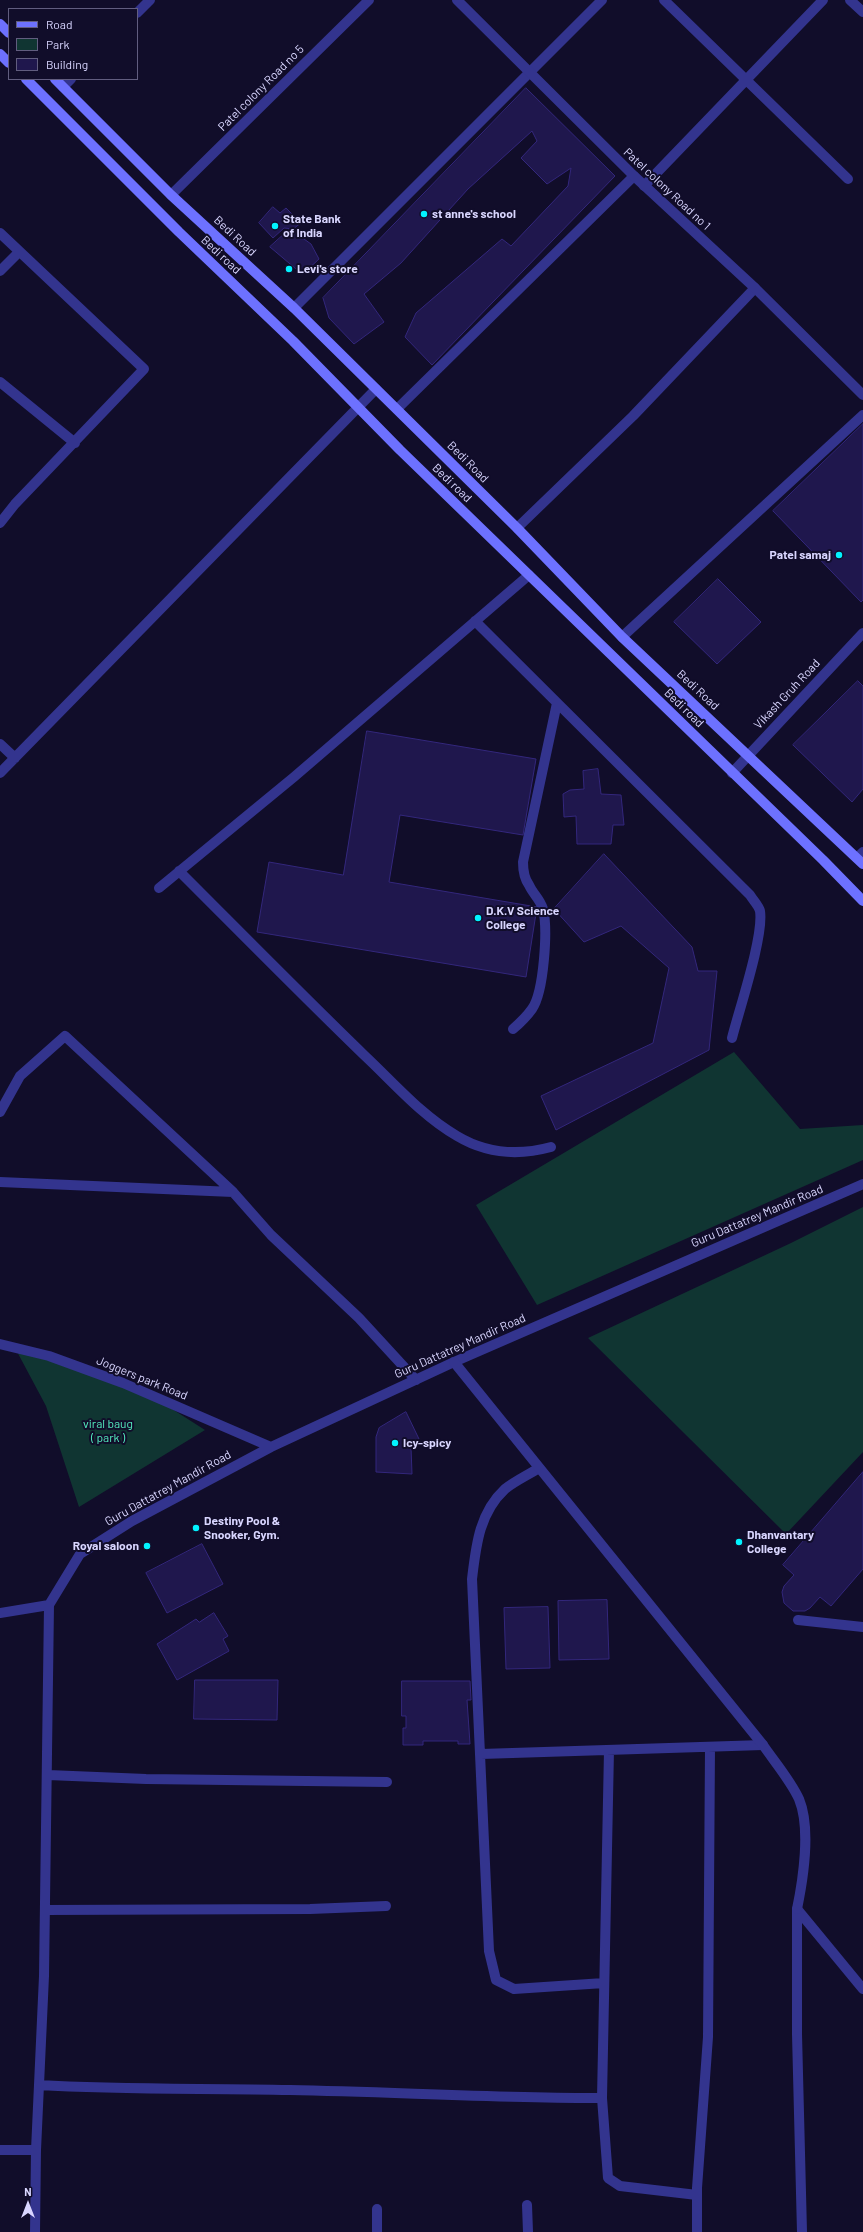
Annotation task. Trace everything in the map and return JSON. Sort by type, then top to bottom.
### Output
[{"type":"main road","points":[[0,24],[8,32]]},
{"type":"main road","points":[[0,54],[8,61]]},
{"type":"main road","name":"Bedi road","points":[[27,80],[179,232],[293,340],[357,408],[823,860],[863,901]]},
{"type":"main road","name":"Bedi Road","points":[[56,80],[171,195],[294,308],[517,528],[622,637],[861,858]]},
{"type":"street","points":[[138,12],[150,0]]},
{"type":"street","name":"Patel colony Road no 5","points":[[171,195],[369,0]]},
{"type":"street","name":"Patel colony Road no 1","points":[[456,0],[644,186],[755,288],[863,395]]},
{"type":"street","points":[[294,308],[602,0]]},
{"type":"street","points":[[664,0],[848,180]]},
{"type":"street","points":[[644,186],[823,0]]},
{"type":"street","points":[[850,0],[863,12]]},
{"type":"street","points":[[63,87],[70,80]]},
{"type":"street","points":[[396,409],[634,176]]},
{"type":"street","points":[[0,234],[144,369],[75,444],[16,504],[0,523]]},
{"type":"street","points":[[0,271],[19,252]]},
{"type":"street","points":[[517,528],[633,416],[755,288]]},
{"type":"street","points":[[0,382],[75,444]]},
{"type":"street","points":[[0,773],[376,389]]},
{"type":"street","points":[[622,637],[863,415]]},
{"type":"street","points":[[159,888],[294,777],[529,575]]},
{"type":"street","points":[[475,621],[750,895],[760,910],[760,926],[756,946],[732,1038]]},
{"type":"street","name":"Vikash Gruh Road","points":[[732,773],[863,633]]},
{"type":"street","points":[[513,1029],[533,1008],[540,987],[543,968],[545,929],[543,909],[538,898],[528,885],[523,862],[556,703]]},
{"type":"street","points":[[0,744],[15,758]]},
{"type":"street","points":[[179,871],[317,1009],[430,1117],[458,1137],[490,1150],[510,1153],[534,1151],[551,1147]]},
{"type":"street","points":[[0,1112],[20,1076],[65,1036],[233,1192],[272,1234],[359,1318],[416,1380]]},
{"type":"street","points":[[0,1182],[233,1192]]},
{"type":"street","name":"Guru Dattatrey Mandir Road","points":[[48,1605],[80,1554],[132,1521],[271,1447],[454,1362],[863,1184]]},
{"type":"street","name":"Joggers park Road","points":[[0,1344],[49,1356],[124,1383],[271,1447]]},
{"type":"street","points":[[454,1362],[763,1745],[799,1800],[805,1830],[803,1879],[797,1909],[797,2034],[802,2232]]},
{"type":"street","points":[[539,1468],[505,1489],[486,1512],[476,1542],[472,1579],[489,1951],[496,1980],[514,1989],[604,1982]]},
{"type":"street","points":[[0,1613],[48,1605],[48,1775],[45,1910],[36,2150],[35,2232]]},
{"type":"street","points":[[798,1620],[863,1627]]},
{"type":"street","points":[[481,1754],[710,1748],[763,1745]]},
{"type":"street","points":[[697,2232],[697,2195],[708,2037],[710,1748]]},
{"type":"street","points":[[609,1750],[602,2098],[608,2178],[620,2186],[697,2195]]},
{"type":"street","points":[[48,1775],[146,1779],[387,1782]]},
{"type":"street","points":[[45,1910],[294,1910],[386,1906]]},
{"type":"street","points":[[797,1909],[863,1989]]},
{"type":"street","points":[[39,2085],[324,2091],[521,2098],[602,2098]]},
{"type":"street","points":[[0,2150],[36,2150]]},
{"type":"street","points":[[527,2205],[528,2232]]},
{"type":"street","points":[[377,2232],[378,2209]]},
{"type":"green space","points":[[734,1052],[800,1129],[863,1125],[863,1160],[537,1305],[476,1205]]},
{"type":"green space","points":[[863,1207],[863,1452],[786,1534],[588,1338],[791,1243]]},
{"type":"green space","name":"viral baug ( park )","points":[[14,1346],[147,1393],[205,1430],[79,1507],[46,1406]]},
{"type":"building","name":"st anne's school","points":[[526,88],[615,176],[432,365],[405,337],[416,313],[502,239],[511,246],[568,186],[571,168],[547,184],[521,158],[537,141],[532,131],[468,189],[401,263],[364,294],[384,322],[354,344],[329,318],[323,298]]},
{"type":"building","points":[[273,207],[280,213],[286,208],[301,223],[293,229],[284,228],[273,238],[259,223]]},
{"type":"building","points":[[290,229],[311,244],[319,259],[305,272],[296,269],[270,247]]},
{"type":"building","name":"Patel samaj","points":[[863,424],[863,600],[861,602],[773,511]]},
{"type":"building","points":[[718,579],[761,622],[717,664],[674,622]]},
{"type":"building","points":[[858,681],[863,686],[863,789],[852,802],[793,745]]},
{"type":"building","points":[[367,731],[536,759],[523,835],[400,815],[389,882],[537,907],[526,977],[257,932],[269,862],[343,875]]},
{"type":"building","points":[[598,769],[601,794],[621,795],[624,825],[613,825],[611,844],[577,844],[576,816],[564,817],[563,794],[570,790],[584,789],[583,771]]},
{"type":"building","points":[[604,854],[692,947],[698,971],[717,971],[709,1050],[556,1130],[541,1096],[653,1043],[669,968],[621,926],[584,942],[554,909]]},
{"type":"building","name":"Icy-spicy","points":[[406,1412],[419,1439],[411,1447],[412,1474],[376,1472],[376,1437],[379,1428]]},
{"type":"building","points":[[863,1472],[863,1569],[831,1606],[820,1597],[810,1608],[805,1611],[793,1611],[784,1603],[782,1592],[784,1586],[794,1575],[783,1565]]},
{"type":"building","points":[[202,1544],[223,1584],[167,1613],[146,1573]]},
{"type":"building","points":[[607,1600],[609,1659],[559,1660],[558,1601]]},
{"type":"building","points":[[548,1607],[550,1668],[506,1669],[504,1608]]},
{"type":"building","points":[[214,1613],[228,1636],[223,1639],[229,1651],[177,1680],[157,1644],[196,1619],[199,1622]]},
{"type":"building","points":[[195,1680],[278,1680],[277,1720],[194,1719]]},
{"type":"building","points":[[402,1681],[470,1681],[471,1700],[467,1700],[470,1744],[458,1744],[458,1741],[423,1741],[423,1745],[403,1745],[403,1728],[406,1728],[406,1716],[402,1716]]},
{"type":"place","name":"st anne's school","points":[[424,214]]},
{"type":"place","name":"State Bank of India","points":[[275,226]]},
{"type":"place","name":"Levi's store","points":[[289,269]]},
{"type":"place","name":"Patel samaj","points":[[839,555]]},
{"type":"place","name":"D.K.V Science College","points":[[478,918]]},
{"type":"place","name":"Icy-spicy","points":[[395,1443]]},
{"type":"place","name":"Destiny Pool & Snooker, Gym.","points":[[196,1528]]},
{"type":"place","name":"Dhanvantary College","points":[[739,1542]]},
{"type":"place","name":"Royal saloon","points":[[147,1546]]}]
